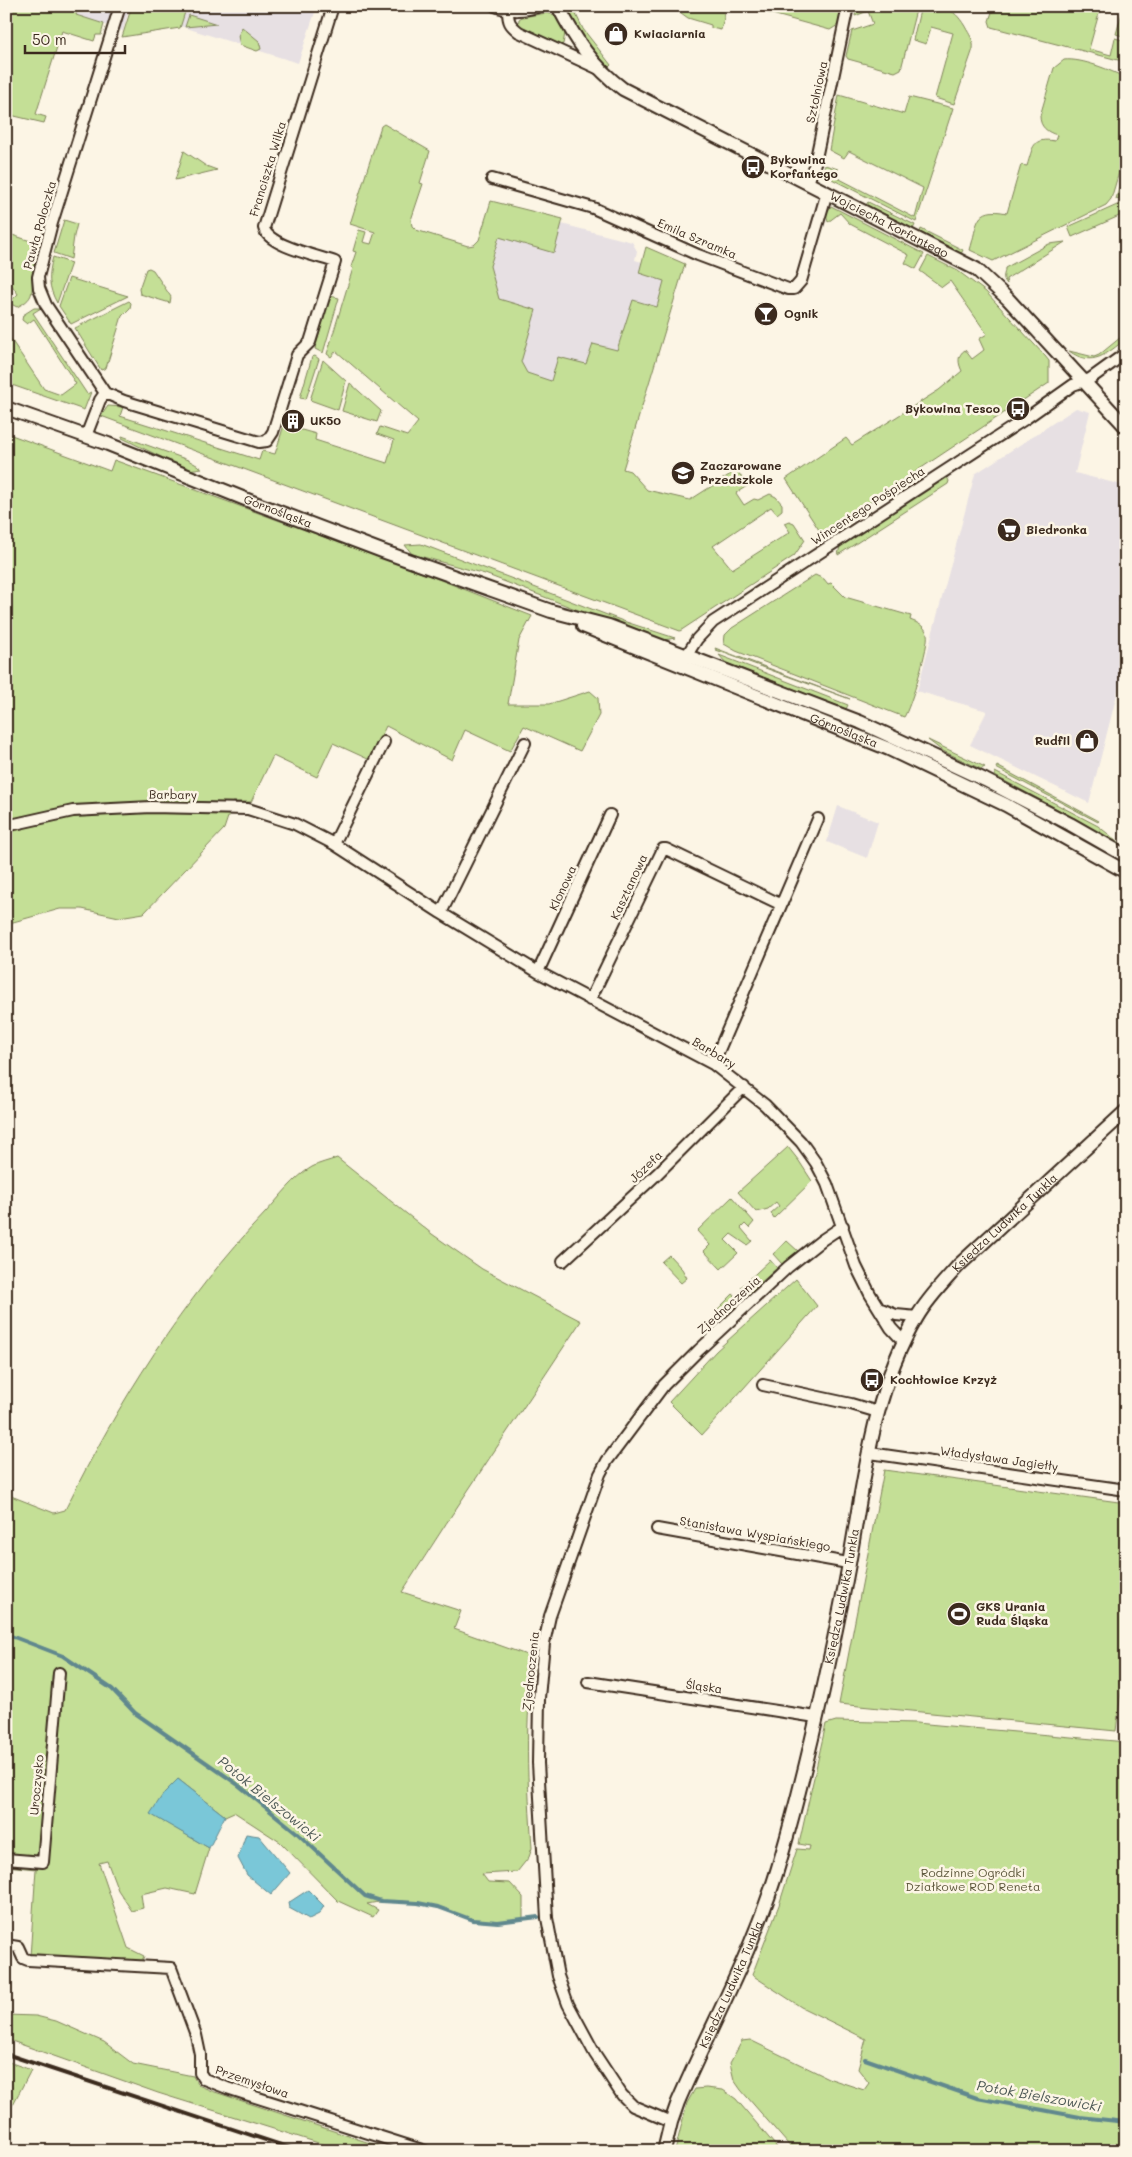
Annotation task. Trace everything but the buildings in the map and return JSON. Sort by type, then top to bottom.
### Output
[{"type":"street","name":"Pawła Poloczka","points":[[105,393],[46,305],[39,288],[38,277],[52,223],[120,6]]},
{"type":"street","name":"Franciszka Wilka","points":[[105,393],[124,401],[259,442],[267,441],[273,432],[297,355],[310,342],[335,262],[276,242],[265,234],[264,228],[332,6]]},
{"type":"street","points":[[495,6],[508,11],[541,6]]},
{"type":"street","name":"Wojciecha Korfantego","points":[[558,6],[582,49],[615,84],[632,95],[826,192],[976,270],[1008,299],[1126,427]]},
{"type":"street","name":"Sztolniowa","points":[[808,183],[815,163],[848,6]]},
{"type":"street","points":[[508,11],[508,20],[511,26],[518,32],[599,69]]},
{"type":"street","name":"Emila Szramka","points":[[492,179],[593,208],[698,255],[788,289],[794,289],[801,281],[826,192]]},
{"type":"street","name":"Wincentego Pośpiecha","points":[[683,661],[697,639],[713,622],[1017,424],[1073,385],[1090,379],[1126,353]]},
{"type":"street","points":[[86,436],[100,400],[105,393]]},
{"type":"street","name":"Górnośląska","points":[[6,408],[86,436],[373,548],[551,611],[571,621],[846,716],[927,751],[1062,820],[1126,856]]},
{"type":"street","name":"Górnośląska","points":[[683,661],[889,749],[1006,805],[1126,872]]},
{"type":"street","points":[[334,844],[384,742]]},
{"type":"street","points":[[441,913],[525,743]]},
{"type":"street","name":"Barbary","points":[[6,826],[73,811],[151,807],[248,809],[295,824],[334,844],[441,913],[538,972],[712,1064],[744,1087],[802,1142],[816,1163],[828,1184],[856,1266],[891,1328],[904,1342]]},
{"type":"street","name":"Klonowa","points":[[538,972],[610,815]]},
{"type":"street","points":[[712,1064],[818,819]]},
{"type":"street","name":"Kasztanowa","points":[[590,1000],[662,849],[666,848],[780,904]]},
{"type":"street","name":"Józefa","points":[[562,1261],[657,1174],[744,1087]]},
{"type":"street","name":"Księdza Ludwika Tunkla","points":[[664,2151],[671,2122],[682,2094],[752,1941],[771,1892],[783,1853],[816,1717],[878,1412],[904,1342],[917,1317],[959,1266],[1126,1111]]},
{"type":"street","name":"Zjednoczenia","points":[[671,2122],[640,2109],[622,2095],[590,2046],[568,2004],[558,1976],[546,1918],[540,1826],[538,1731],[544,1644],[553,1608],[600,1474],[612,1454],[664,1385],[698,1350],[788,1267],[843,1226]]},
{"type":"street","points":[[879,1308],[896,1315],[917,1317]]},
{"type":"street","points":[[763,1385],[851,1404],[878,1412]]},
{"type":"street","name":"Władysława Jagiełły","points":[[870,1453],[1126,1490]]},
{"type":"street","name":"Stanisława Wyspiańskiego","points":[[657,1529],[848,1564]]},
{"type":"street","name":"Uroczysko","points":[[6,1858],[43,1862],[59,1673]]},
{"type":"street","name":"Śląska","points":[[588,1682],[816,1717]]},
{"type":"street","name":"Przemysłowa","points":[[6,1945],[18,1947],[22,1958],[28,1960],[171,1968],[194,2028],[200,2054],[200,2073],[204,2078],[227,2088],[425,2151]]},
{"type":"shaded area","points":[[79,6],[317,6],[298,63],[129,10],[123,31],[76,15]]},
{"type":"shaded area","points":[[499,208],[632,242],[637,251],[635,260],[666,269],[670,287],[618,469],[538,471],[487,266]]},
{"type":"shaded area","points":[[1076,408],[1090,412],[1075,473],[1126,486],[1126,575],[1118,605],[1126,608],[1126,659],[1089,803],[970,745],[987,711],[917,691],[975,474]]},
{"type":"shaded area","points":[[838,806],[878,822],[867,858],[827,842]]},
{"type":"green space","points":[[6,6],[79,6],[76,15],[104,24],[101,35],[96,35],[94,41],[62,31],[36,114],[46,117],[44,123],[6,114]]},
{"type":"green space","points":[[135,6],[164,6],[185,12],[180,28],[122,37],[130,12]]},
{"type":"green space","points":[[566,6],[572,6],[583,29],[611,65],[609,67],[587,44]]},
{"type":"green space","points":[[678,6],[723,6],[724,18],[721,30],[711,28],[711,25],[688,18],[677,10]]},
{"type":"green space","points":[[743,6],[842,6],[838,25],[830,30]]},
{"type":"green space","points":[[857,6],[917,6],[901,69],[895,72],[848,59],[846,56],[852,31],[873,24],[868,11],[855,16]]},
{"type":"green space","points":[[921,6],[943,8],[954,13],[963,23],[972,39],[973,49],[954,104],[935,98],[953,33],[931,27],[926,44],[913,40]]},
{"type":"green space","points":[[994,6],[1101,6],[1089,49],[1111,55],[1115,38],[1126,41],[1125,59],[1118,60],[991,27],[989,21]]},
{"type":"green space","points":[[1124,6],[1126,6],[1126,37],[1116,34]]},
{"type":"green space","points":[[547,13],[555,15],[565,33],[563,44],[559,46],[518,27],[519,19],[522,17]]},
{"type":"green space","points":[[189,15],[217,24],[185,27]]},
{"type":"green space","points":[[242,27],[259,41],[261,49],[257,51],[240,45],[238,36]]},
{"type":"green space","points":[[1064,60],[1087,63],[1126,78],[1126,149],[1111,199],[1106,205],[993,261],[970,250],[979,219],[988,212],[1007,213],[1021,165],[1027,166],[1032,149],[1038,142],[1055,141],[1057,135],[1045,128],[1041,123],[1040,116],[1054,68]]},
{"type":"green space","points":[[839,95],[904,114],[909,97],[953,108],[916,222],[822,174],[825,165],[838,169],[834,176],[915,218],[923,188],[849,151],[844,158],[829,150]]},
{"type":"green space","points":[[384,124],[430,151],[420,183],[423,184],[411,220],[412,226],[416,230],[468,246],[474,245],[479,240],[491,201],[563,219],[554,253],[499,237],[490,266],[499,299],[536,310],[521,362],[527,373],[551,381],[558,357],[586,364],[593,344],[617,350],[633,300],[657,307],[664,281],[639,273],[646,247],[685,264],[623,469],[630,471],[647,490],[690,500],[737,470],[747,486],[736,493],[744,505],[754,499],[758,500],[770,494],[776,497],[782,504],[782,510],[777,514],[771,507],[713,546],[732,569],[790,532],[784,523],[789,521],[794,523],[805,540],[794,556],[680,631],[101,416],[108,406],[123,407],[120,416],[259,460],[262,451],[275,454],[284,425],[316,434],[315,440],[387,463],[394,440],[377,434],[380,427],[407,436],[418,422],[336,351],[331,357],[327,354],[353,268],[351,267],[356,252],[353,251],[359,230],[366,232],[363,242],[371,244],[375,232],[350,224],[381,126]]},
{"type":"green space","points":[[184,151],[206,166],[217,170],[175,180]]},
{"type":"green space","points":[[1126,164],[1126,197],[1116,199]]},
{"type":"green space","points":[[1126,201],[1126,213],[1072,237],[1068,227]]},
{"type":"green space","points":[[868,202],[915,225],[913,229],[866,205]]},
{"type":"green space","points":[[831,206],[924,254],[916,269],[905,263],[909,255],[850,224],[840,213],[828,222],[826,214]]},
{"type":"green space","points":[[64,220],[77,224],[71,259],[54,253]]},
{"type":"green space","points":[[921,229],[963,250],[961,254],[920,232]]},
{"type":"green space","points":[[6,233],[40,244],[33,268],[32,292],[28,300],[17,307],[11,304],[11,301],[18,294],[6,277]]},
{"type":"green space","points":[[1065,242],[1006,279],[1007,284],[1005,282],[1005,268],[1049,244]]},
{"type":"green space","points":[[928,256],[958,271],[986,292],[1049,361],[1049,383],[825,532],[819,530],[786,479],[846,438],[852,445],[939,390],[962,371],[959,359],[965,350],[972,359],[984,350],[979,339],[987,334],[950,281],[942,287],[920,271]]},
{"type":"green space","points":[[53,257],[71,263],[57,303],[50,281]]},
{"type":"green space","points":[[146,269],[153,270],[171,297],[170,303],[140,294],[139,289]]},
{"type":"green space","points":[[69,278],[128,296],[71,324],[59,306]]},
{"type":"green space","points":[[330,296],[339,298],[323,353],[315,349]]},
{"type":"green space","points":[[129,301],[131,303],[130,308],[122,316],[106,368],[101,370],[75,328]]},
{"type":"green space","points":[[34,308],[41,308],[33,313],[87,394],[91,392],[84,410],[6,383],[6,332],[44,389],[61,395],[76,384],[34,319],[27,324],[22,320],[23,315]]},
{"type":"green space","points":[[1126,333],[1126,339],[1099,357],[1085,358],[1069,351],[1094,357]]},
{"type":"green space","points":[[315,356],[319,359],[306,399],[300,398],[312,357]]},
{"type":"green space","points":[[323,360],[346,381],[338,410],[310,400]]},
{"type":"green space","points":[[350,383],[381,411],[377,422],[342,411]]},
{"type":"green space","points":[[6,433],[110,471],[114,460],[433,577],[532,616],[519,640],[508,704],[549,704],[590,691],[598,698],[599,715],[580,751],[524,726],[510,751],[465,730],[452,760],[386,726],[370,760],[333,743],[317,777],[273,756],[251,802],[233,802],[224,829],[144,913],[119,917],[82,909],[60,909],[6,924]]},
{"type":"green space","points":[[122,436],[188,460],[202,468],[188,470],[122,438]]},
{"type":"green space","points":[[947,477],[948,484],[838,555],[840,546]]},
{"type":"green space","points":[[421,544],[623,621],[675,638],[653,639],[485,574],[412,554],[405,545]]},
{"type":"green space","points":[[815,575],[824,579],[828,584],[831,583],[845,597],[911,616],[910,620],[925,629],[927,640],[923,662],[911,702],[904,717],[736,651],[724,644],[725,635],[732,628]]},
{"type":"green space","points":[[715,648],[850,699],[716,650]]},
{"type":"green space","points":[[719,655],[848,705],[846,709],[726,663]]},
{"type":"green space","points":[[928,740],[985,767],[981,769],[941,750]]},
{"type":"green space","points":[[997,766],[1099,821],[996,768]]},
{"type":"green space","points":[[995,772],[1098,826],[1126,848],[995,776]]},
{"type":"green space","points":[[788,1147],[812,1181],[774,1218],[771,1213],[779,1206],[776,1202],[768,1209],[756,1212],[738,1192]]},
{"type":"green space","points":[[337,1158],[432,1234],[482,1269],[581,1321],[402,1592],[461,1611],[454,1629],[535,1658],[531,1681],[528,1729],[528,1777],[532,1848],[529,1857],[517,1872],[482,1874],[488,1882],[510,1883],[523,1897],[523,1919],[479,1921],[431,1905],[394,1901],[367,1904],[378,1910],[373,1917],[338,1901],[280,1842],[234,1812],[225,1816],[178,1779],[151,1814],[209,1848],[195,1894],[167,1888],[141,1894],[143,1908],[132,1911],[118,1890],[107,1861],[99,1863],[128,1948],[144,1956],[141,1963],[30,1957],[36,1869],[6,1866],[6,1494],[54,1513],[65,1510],[85,1470],[130,1392],[180,1316],[207,1280],[293,1182],[312,1167]]},
{"type":"green space","points":[[732,1197],[754,1222],[749,1228],[745,1224],[741,1228],[752,1241],[747,1245],[731,1234],[725,1240],[738,1253],[721,1269],[704,1251],[710,1245],[697,1231]]},
{"type":"green space","points":[[787,1241],[798,1251],[782,1264],[773,1254]]},
{"type":"green space","points":[[669,1255],[682,1269],[687,1278],[681,1283],[661,1262]]},
{"type":"green space","points":[[770,1260],[777,1268],[748,1294],[741,1287]]},
{"type":"green space","points":[[796,1279],[817,1306],[702,1435],[669,1402],[716,1351]]},
{"type":"green space","points":[[733,1294],[741,1301],[724,1317],[717,1310]]},
{"type":"green space","points":[[884,1470],[1126,1503],[1126,1652],[1116,1731],[839,1704]]},
{"type":"green space","name":"Rodzinne Ogródki Działkowe ROD Reneta","points":[[836,1721],[916,1723],[1126,1742],[1126,2151],[794,2151],[734,2080],[730,2063],[742,2041],[750,2040],[828,2078],[864,2090],[869,2083],[858,2069],[866,2039],[801,2007],[752,1975],[779,1905],[797,1849],[809,1850],[810,1846],[799,1844],[826,1724]]},
{"type":"green space","points":[[6,2015],[36,2016],[56,2021],[104,2042],[133,2064],[193,2076],[198,2085],[212,2091],[394,2151],[344,2151],[158,2093],[6,2039]]},
{"type":"green space","points":[[6,2061],[31,2070],[10,2110],[6,2113]]},
{"type":"green space","points":[[695,2089],[723,2090],[736,2099],[780,2151],[675,2151],[687,2103]]},
{"type":"water","points":[[178,1779],[225,1816],[209,1848],[150,1814],[164,1793]]},
{"type":"water","points":[[246,1834],[259,1836],[290,1873],[271,1895],[247,1875],[238,1858]]},
{"type":"water","points":[[308,1890],[324,1906],[319,1914],[309,1919],[289,1908],[288,1903]]},
{"type":"waterway","name":"Potok Bielszowicki","points":[[6,1634],[63,1656],[112,1689],[135,1713],[237,1784],[296,1832],[365,1896],[381,1901],[418,1903],[438,1907],[473,1920],[498,1922],[538,1917]]},
{"type":"waterway","name":"Potok Bielszowicki","points":[[865,2059],[977,2098],[1080,2117],[1126,2122]]},
{"type":"railway","points":[[6,2054],[299,2151]]},
{"type":"place","name":"Kwiaciarnia","points":[[616,34]]},
{"type":"place","name":"Bykowina Korfantego","points":[[753,167]]},
{"type":"place","name":"Ognik","points":[[766,314]]},
{"type":"place","name":"Bykowina Tesco","points":[[1018,409]]},
{"type":"place","name":"UK50","points":[[293,421]]},
{"type":"place","name":"Zaczarowane Przedszkole","points":[[683,473]]},
{"type":"place","name":"Biedronka","points":[[1009,530]]},
{"type":"place","name":"Rudfil","points":[[1087,741]]},
{"type":"place","name":"Kochłowice Krzyż","points":[[872,1380]]},
{"type":"place","name":"GKS Urania Ruda Śląska","points":[[959,1614]]}]
